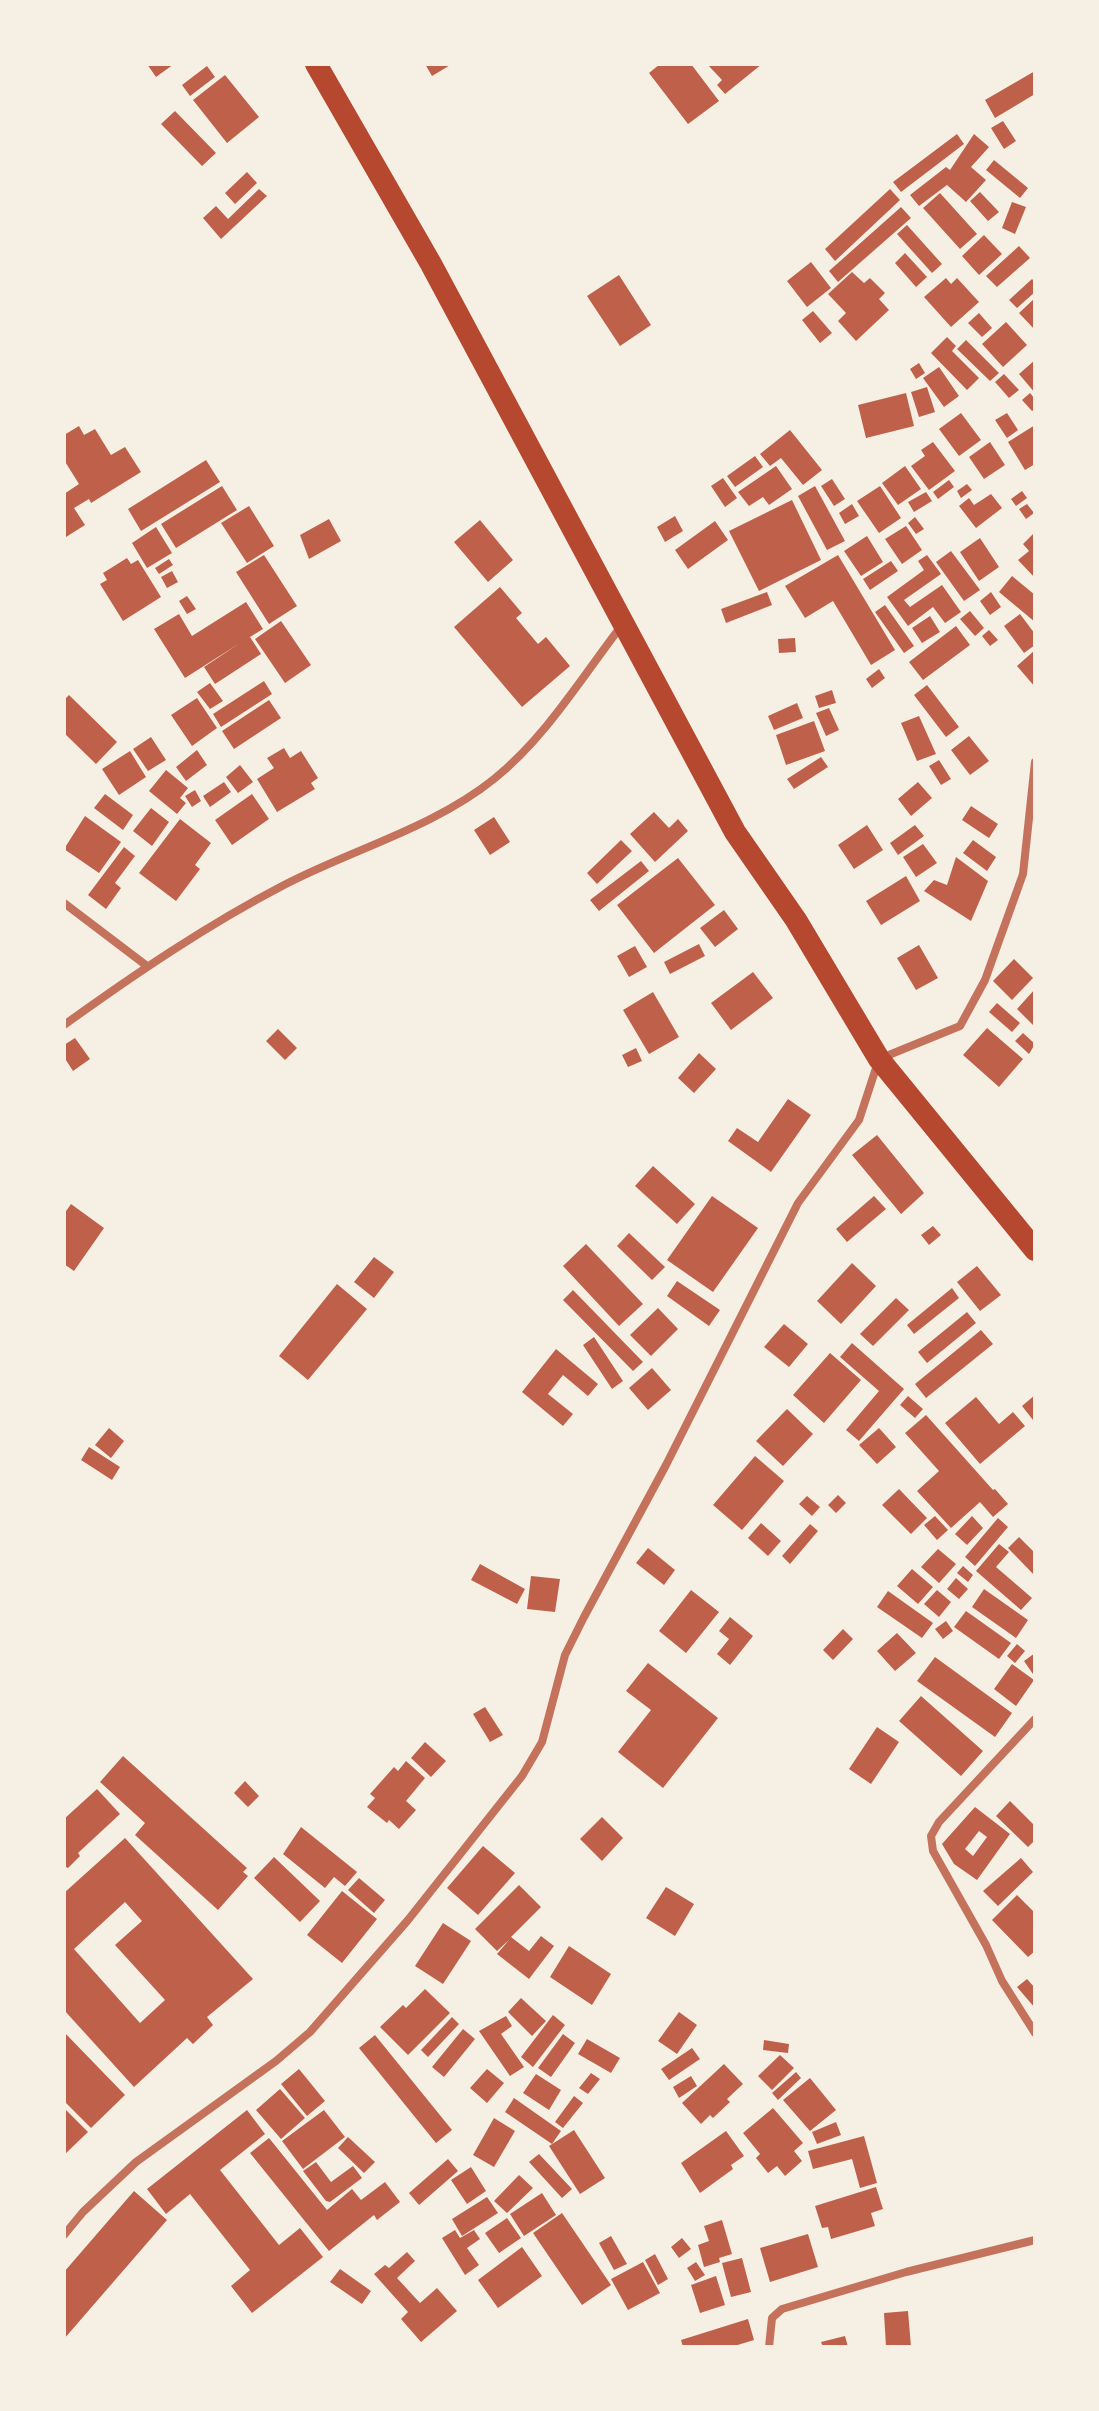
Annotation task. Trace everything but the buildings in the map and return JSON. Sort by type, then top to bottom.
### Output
[{"type":"highway","points":[[316,64],[438,278],[625,621],[735,832],[796,920],[879,1059],[1035,1250]]},
{"type":"street","points":[[64,1025],[147,966],[285,884],[460,805],[497,777],[533,742],[625,621]]},
{"type":"street","points":[[64,2235],[83,2212],[136,2162],[276,2061],[310,2032],[408,1920],[522,1776],[542,1742],[565,1655],[666,1465],[798,1203],[859,1120],[879,1059],[960,1026],[985,980],[1023,874],[1035,762]]},
{"type":"street","points":[[1023,874],[1035,871]]},
{"type":"street","points":[[64,903],[147,966]]},
{"type":"street","points":[[1035,1719],[939,1822],[931,1836],[933,1851],[986,1945],[1002,1981],[1035,2033]]},
{"type":"street","points":[[769,2347],[772,2318],[782,2309],[906,2272],[1035,2240]]}]
